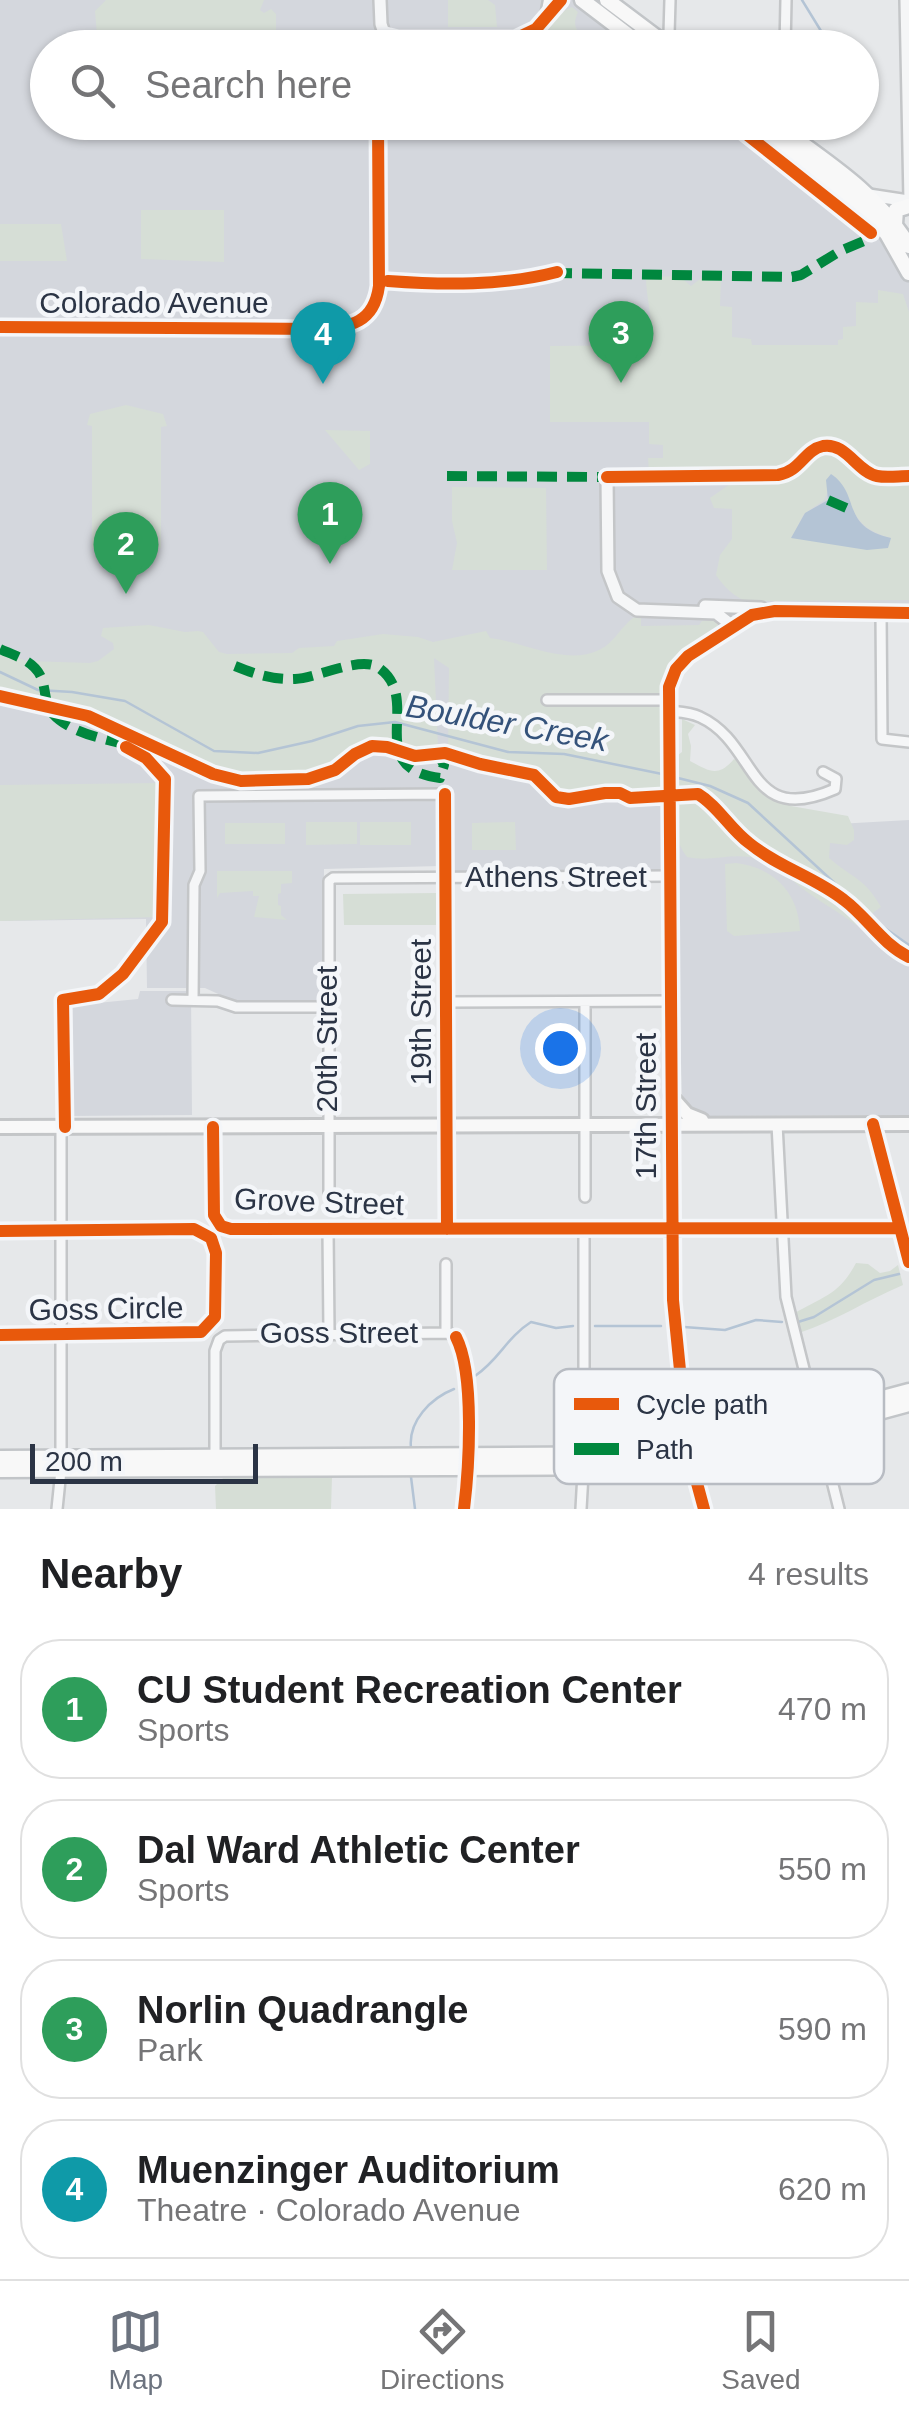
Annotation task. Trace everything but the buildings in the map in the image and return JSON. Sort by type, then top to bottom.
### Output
[{"type":"main road","points":[[582,0],[622,30]]},
{"type":"main road","points":[[607,0],[645,30]]},
{"type":"main road","points":[[776,140],[852,196],[884,230],[909,273]]},
{"type":"main road","points":[[798,140],[874,199],[909,246]]},
{"type":"main road","points":[[852,196],[874,199]]},
{"type":"main road","points":[[895,224],[896,210],[909,202]]},
{"type":"main road","points":[[671,1096],[696,1119],[724,1124]]},
{"type":"main road","points":[[0,1128],[909,1124]]},
{"type":"main road","points":[[884,1400],[909,1391]]},
{"type":"main road","points":[[884,1409],[909,1404]]},
{"type":"main road","points":[[0,1458],[61,1465]]},
{"type":"main road","points":[[0,1470],[61,1465],[554,1462]]},
{"type":"street","points":[[380,0],[381,30]]},
{"type":"street","points":[[668,30],[670,0]]},
{"type":"street","points":[[786,0],[786,30]]},
{"type":"street","points":[[874,199],[909,202],[905,0]]},
{"type":"street","points":[[534,30],[554,4]]},
{"type":"street","name":"Colorado Avenue","points":[[0,328],[352,326],[366,318],[379,286],[378,140]]},
{"type":"street","points":[[734,627],[716,612],[637,610],[623,602],[608,571],[607,477],[778,475],[792,471],[816,450],[828,446],[843,451],[876,476],[909,476]]},
{"type":"street","points":[[679,610],[722,606],[789,614]]},
{"type":"street","points":[[722,606],[735,618],[734,627]]},
{"type":"street","points":[[734,627],[752,614],[775,611]]},
{"type":"street","points":[[881,613],[881,737],[884,741],[909,742]]},
{"type":"street","points":[[734,627],[789,614],[909,613]]},
{"type":"street","name":"17th Street","points":[[680,1369],[673,1308],[669,687],[676,669],[688,656],[734,627]]},
{"type":"street","points":[[547,700],[669,706],[691,714],[710,722],[767,791],[779,796],[796,800],[835,788],[836,779],[823,772]]},
{"type":"street","name":"19th Street","points":[[193,1000],[200,796],[445,794],[447,1229]]},
{"type":"street","name":"Athens Street","points":[[326,885],[333,878],[669,876]]},
{"type":"street","name":"20th Street","points":[[326,885],[328,1194]]},
{"type":"street","points":[[57,1509],[61,1465],[63,1000]]},
{"type":"street","points":[[172,1000],[218,1001],[236,1007],[328,1007]]},
{"type":"street","points":[[447,1002],[671,1002]]},
{"type":"street","points":[[585,1002],[585,1197]]},
{"type":"street","points":[[777,1124],[786,1297],[803,1369]]},
{"type":"street","points":[[873,1124],[909,1262]]},
{"type":"street","name":"Grove Street","points":[[213,1127],[214,1212],[218,1222],[233,1230],[900,1228]]},
{"type":"street","points":[[583,1369],[584,1229]]},
{"type":"street","points":[[328,1230],[329,1332]]},
{"type":"street","name":"Grove Street","points":[[0,1231],[202,1232],[211,1238],[215,1248],[214,1317],[210,1326]]},
{"type":"street","points":[[446,1264],[451,1335],[465,1374],[470,1462],[464,1509]]},
{"type":"street","name":"Goss Circle","points":[[0,1335],[195,1333],[210,1326]]},
{"type":"street","name":"Goss Street","points":[[215,1463],[215,1351],[222,1338],[232,1334],[329,1332],[451,1335]]},
{"type":"street","points":[[581,1509],[582,1484]]},
{"type":"street","name":"17th Street","points":[[697,1484],[704,1509]]},
{"type":"street","points":[[831,1484],[838,1509]]},
{"type":"shaded area","points":[[0,0],[576,0],[614,30],[30,30],[30,140],[769,140],[863,211],[909,281],[909,607],[763,609],[685,655],[457,659],[662,761],[664,873],[454,873],[440,866],[324,869],[324,1005],[238,1003],[205,988],[147,988],[146,919],[0,921]]},
{"type":"shaded area","points":[[106,0],[264,0],[260,10],[264,13],[271,9],[276,14],[276,30],[97,30],[95,11]]},
{"type":"shaded area","points":[[448,0],[488,0],[495,5],[497,27],[448,27]]},
{"type":"shaded area","points":[[572,7],[578,12],[577,30],[549,30]]},
{"type":"shaded area","points":[[141,210],[224,210],[224,262],[141,259]]},
{"type":"shaded area","points":[[0,224],[61,224],[67,261],[0,261]]},
{"type":"shaded area","points":[[679,276],[691,286],[704,276],[721,277],[720,306],[732,307],[732,337],[751,339],[752,345],[838,345],[838,340],[843,339],[843,327],[856,326],[856,302],[878,303],[878,290],[903,294],[909,312],[909,471],[872,470],[842,444],[829,440],[814,443],[781,470],[649,471],[648,458],[663,458],[663,445],[649,444],[649,422],[550,422],[550,346],[649,345],[646,277]]},
{"type":"shaded area","points":[[126,405],[163,414],[167,426],[161,427],[161,548],[92,548],[92,426],[87,425],[90,414]]},
{"type":"shaded area","points":[[325,430],[370,431],[370,464],[359,470]]},
{"type":"shaded area","points":[[817,454],[836,454],[864,474],[909,480],[909,600],[764,601],[767,607],[738,597],[716,575],[720,555],[732,539],[732,509],[714,508],[710,498],[733,482],[785,480]],"holes":[[[829,489],[845,490],[860,522],[891,538],[792,537],[804,514],[824,500]]]},
{"type":"shaded area","points":[[452,487],[546,488],[547,570],[452,570],[457,543],[452,521]]},
{"type":"shaded area","points":[[641,614],[641,626],[699,625],[702,621],[717,620],[719,630],[672,670],[662,707],[662,790],[632,793],[620,788],[562,795],[533,772],[471,760],[448,751],[449,668],[434,658],[438,747],[416,750],[380,745],[355,752],[316,774],[244,777],[221,772],[176,747],[74,708],[0,691],[0,652],[27,661],[90,663],[114,649],[113,643],[101,636],[103,628],[149,625],[203,632],[219,652],[227,654],[292,653],[299,648],[334,646],[337,641],[383,634],[433,642],[486,631],[490,638],[573,655],[599,650]]},
{"type":"shaded area","points":[[682,719],[695,725],[688,734],[690,761],[718,771],[734,759],[745,764],[791,806],[848,816],[854,840],[847,845],[830,843],[829,858],[864,884],[881,907],[856,925],[769,861],[742,856],[687,857],[674,821]]},
{"type":"shaded area","points":[[158,783],[160,917],[0,921],[0,785]]},
{"type":"shaded area","points":[[675,817],[766,828],[909,820],[909,1115],[708,1116],[698,1115],[682,1103]]},
{"type":"shaded area","points":[[306,822],[357,822],[357,844],[306,845]]},
{"type":"shaded area","points":[[360,822],[411,822],[411,845],[360,845]]},
{"type":"shaded area","points":[[515,822],[516,850],[472,850],[472,823]]},
{"type":"shaded area","points":[[225,823],[285,823],[285,844],[225,844]]},
{"type":"shaded area","points":[[725,864],[761,870],[782,884],[795,905],[800,931],[734,936],[727,931]]},
{"type":"shaded area","points":[[217,871],[292,871],[292,883],[281,884],[278,894],[281,915],[287,920],[254,917],[259,896],[253,896],[253,891],[220,893],[217,898]]},
{"type":"shaded area","points":[[436,893],[436,925],[344,925],[343,894]]},
{"type":"shaded area","points":[[140,991],[191,991],[192,1115],[68,1116],[67,1006],[138,999]]},
{"type":"shaded area","points":[[856,1263],[868,1264],[880,1273],[898,1265],[903,1285],[799,1333],[793,1314],[837,1288]]},
{"type":"shaded area","points":[[224,1477],[332,1477],[331,1509],[216,1509],[215,1486]]},
{"type":"water","points":[[831,474],[846,491],[864,526],[891,538],[888,548],[867,550],[791,538],[805,513],[828,500],[826,480]]},
{"type":"waterway","points":[[802,0],[820,30]]},
{"type":"waterway","name":"Boulder Creek","points":[[0,672],[38,690],[125,701],[214,751],[258,753],[358,726],[395,722],[508,752],[564,754],[667,775]]},
{"type":"waterway","name":"Boulder Creek","points":[[674,777],[710,786],[748,803],[879,924],[909,945]]},
{"type":"waterway","points":[[798,1322],[814,1317],[874,1280],[899,1274]]},
{"type":"waterway","points":[[684,1327],[725,1330],[756,1320],[782,1322]]},
{"type":"waterway","points":[[475,1376],[531,1322],[556,1328],[573,1326]]},
{"type":"waterway","points":[[595,1326],[661,1326]]},
{"type":"waterway","points":[[411,1448],[417,1420],[437,1398],[454,1389]]},
{"type":"waterway","points":[[411,1477],[415,1509]]},
{"type":"marked path","points":[[552,273],[792,277],[871,238]]},
{"type":"marked path","points":[[447,476],[607,477]]},
{"type":"marked path","points":[[828,500],[851,510]]},
{"type":"marked path","points":[[0,649],[37,670],[48,707],[59,720],[84,733],[120,743]]},
{"type":"marked path","points":[[235,666],[287,679],[362,664],[379,668],[391,682],[396,697],[398,747],[403,761],[417,772],[440,778],[444,765],[437,752]]},
{"type":"cycle path","points":[[534,30],[561,0]]},
{"type":"cycle path","points":[[0,327],[318,329],[359,321],[372,308],[379,286],[378,140]]},
{"type":"cycle path","points":[[754,140],[871,233]]},
{"type":"cycle path","points":[[388,281],[473,283],[557,272]]},
{"type":"cycle path","points":[[607,477],[778,475],[823,446],[838,448],[877,476],[909,476]]},
{"type":"cycle path","points":[[680,1369],[673,1300],[669,687],[676,669],[688,656],[752,615],[775,611],[909,613]]},
{"type":"cycle path","points":[[0,696],[88,716],[213,774],[241,781],[308,779],[335,770],[372,746],[415,756],[445,753],[534,775],[556,797],[569,799],[605,793],[630,798],[698,794],[749,843],[833,892],[909,957]]},
{"type":"cycle path","points":[[65,1127],[63,1000],[99,994],[123,974],[162,922],[165,779],[146,758],[126,747]]},
{"type":"cycle path","points":[[445,794],[447,1229]]},
{"type":"cycle path","points":[[873,1124],[909,1262]]},
{"type":"cycle path","points":[[213,1127],[214,1215],[221,1226],[231,1229],[900,1228]]},
{"type":"cycle path","points":[[0,1231],[194,1229],[211,1238],[216,1253],[215,1317],[201,1332],[0,1335]]},
{"type":"cycle path","points":[[456,1337],[468,1397],[464,1509]]},
{"type":"cycle path","points":[[697,1484],[704,1509]]},
{"type":"place","name":"Norlin Quadrangle","points":[[621,383]]},
{"type":"place","name":"Muenzinger Auditorium","points":[[323,384]]},
{"type":"place","name":"CU Student Recreation Center","points":[[330,564]]},
{"type":"place","name":"Dal Ward Athletic Center","points":[[126,594]]}]
